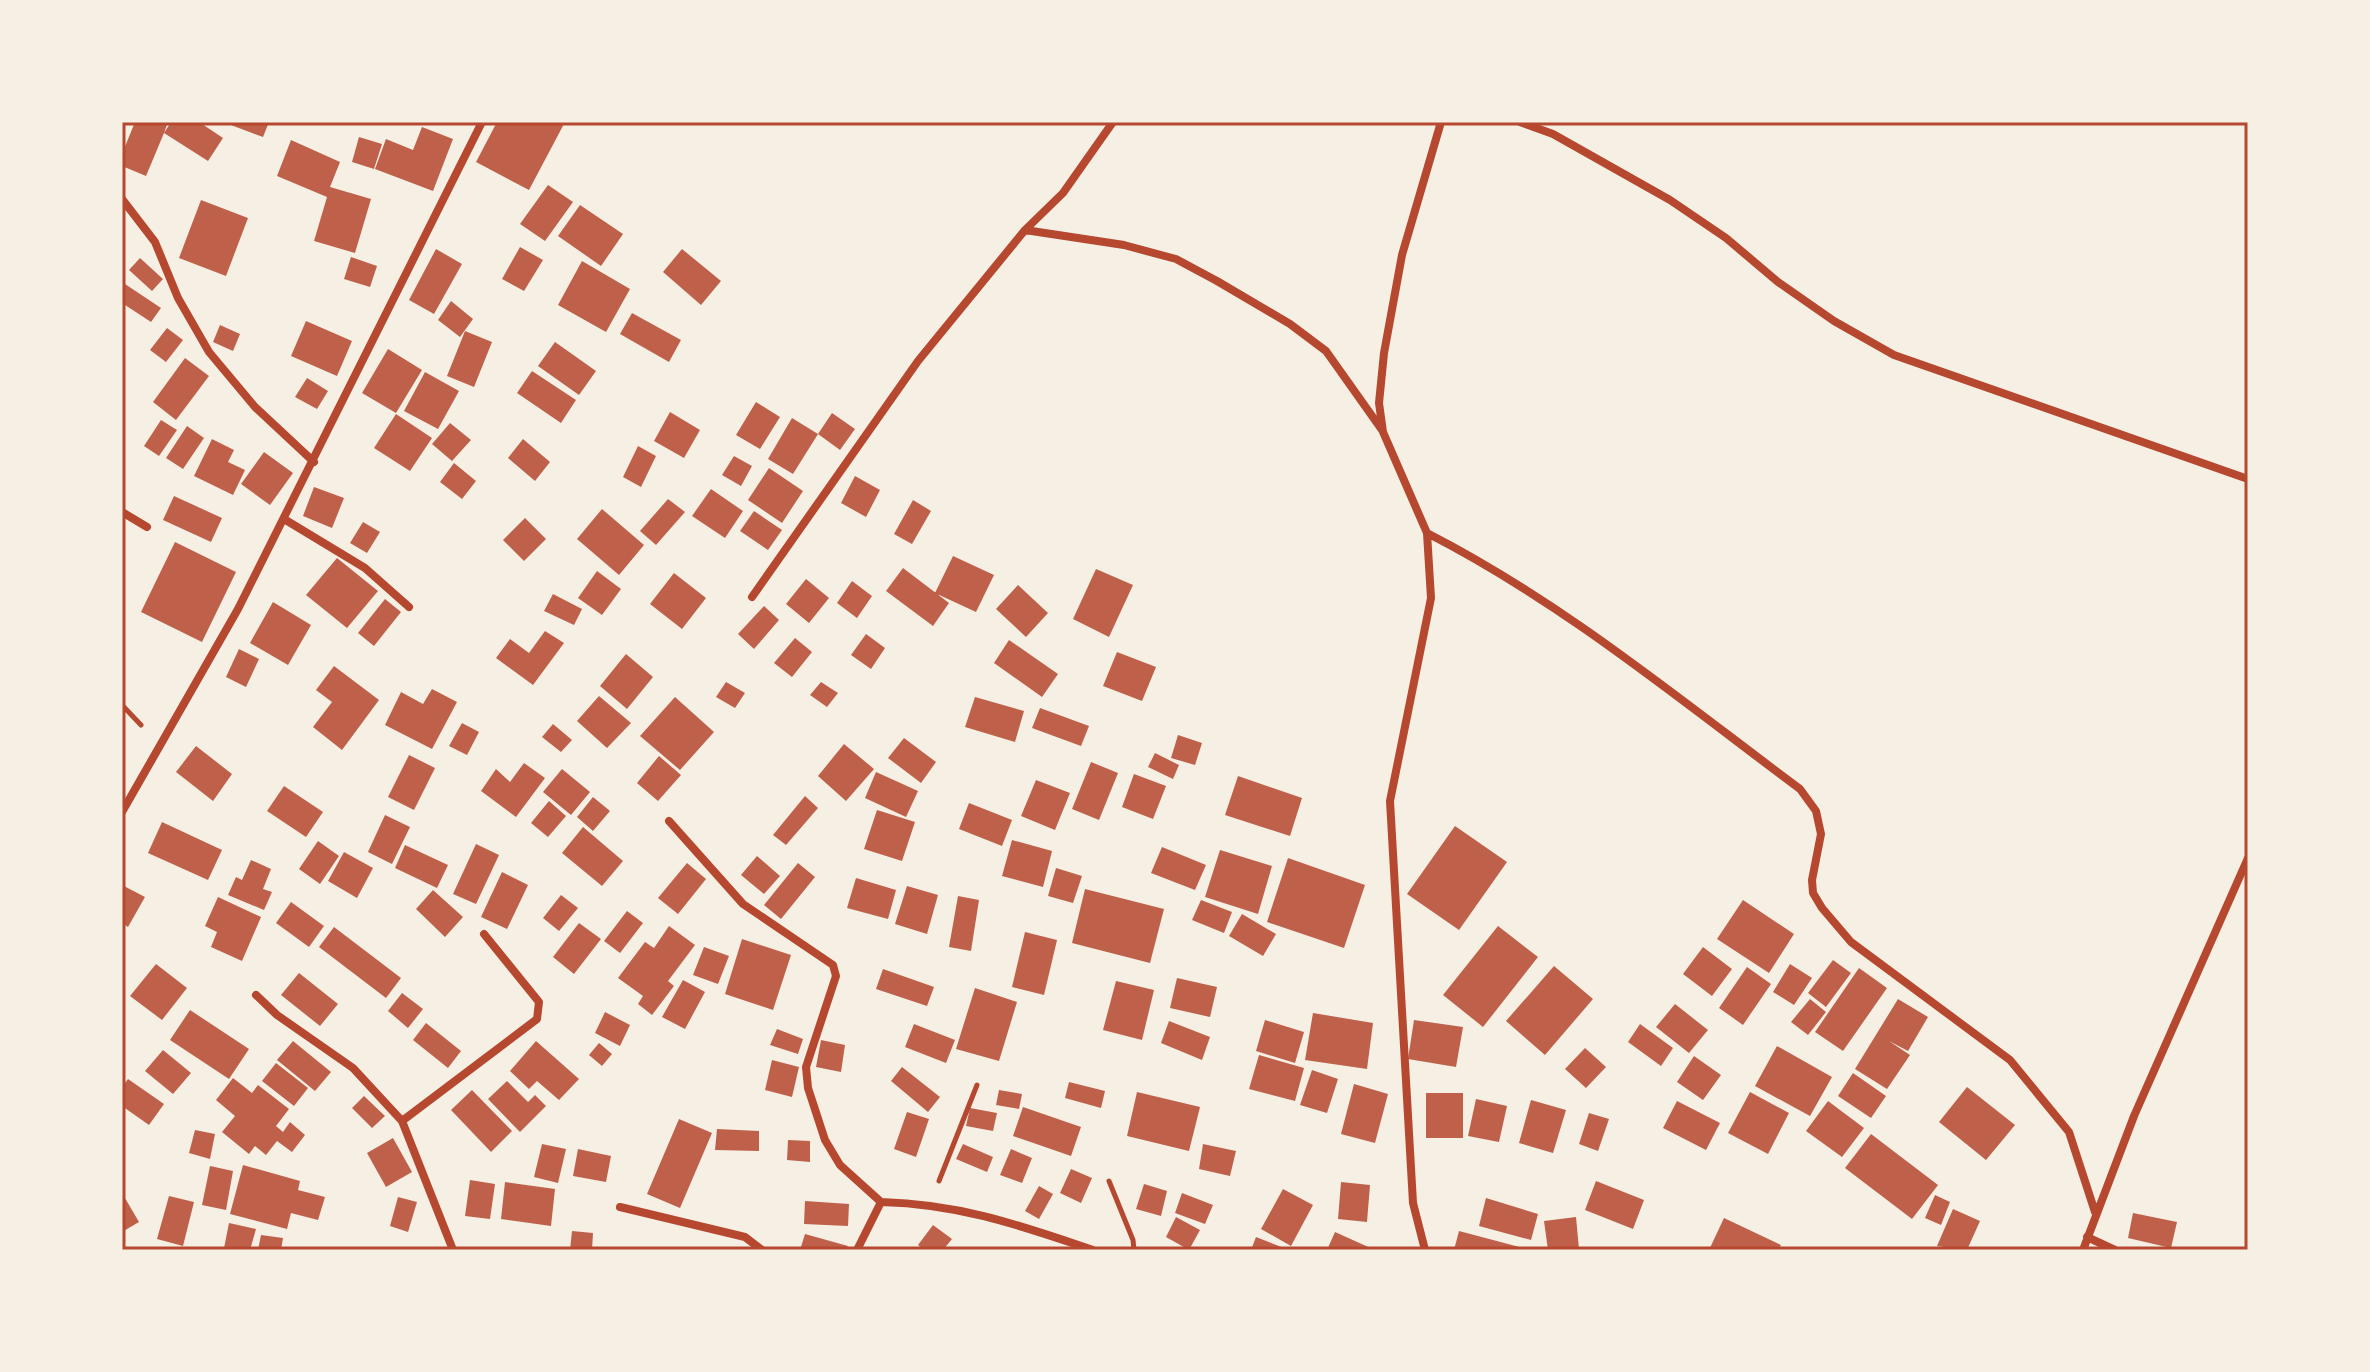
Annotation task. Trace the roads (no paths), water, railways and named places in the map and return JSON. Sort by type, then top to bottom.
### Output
[{"type":"street","points":[[122,812],[238,609],[482,122]]},
{"type":"street","points":[[752,597],[918,361],[1025,230],[1063,193],[1113,122]]},
{"type":"street","points":[[1383,432],[1379,403],[1384,353],[1402,255],[1441,122]]},
{"type":"street","points":[[1520,122],[1553,134],[1670,200],[1726,238],[1778,282],[1834,321],[1894,355],[2248,479]]},
{"type":"street","points":[[122,199],[155,242],[178,298],[209,352],[255,407],[314,462]]},
{"type":"street","points":[[1025,230],[1176,259],[1290,324],[1326,351],[1383,432],[1427,533],[1431,598],[1390,801],[1413,1203],[1425,1250]]},
{"type":"street","points":[[122,512],[147,527]]},
{"type":"street","points":[[284,519],[365,568],[409,607]]},
{"type":"street","points":[[1427,533],[1521,586],[1641,668],[1800,789],[1816,811],[1821,834],[1812,880],[1813,893],[1822,908],[1851,942],[2010,1060],[2069,1132],[2095,1212]]},
{"type":"street","points":[[669,821],[743,904],[833,965],[836,976],[806,1067],[808,1088],[825,1140],[840,1165],[881,1202],[930,1203],[993,1217],[1093,1250]]},
{"type":"street","points":[[2083,1250],[2095,1212],[2248,858]]},
{"type":"street","points":[[402,1121],[537,1019],[539,1002],[484,934]]},
{"type":"street","points":[[256,995],[277,1015],[353,1068],[402,1121],[453,1250]]},
{"type":"street","points":[[857,1250],[881,1202]]},
{"type":"street","points":[[620,1207],[745,1237],[762,1250]]},
{"type":"street","points":[[2087,1237],[2115,1250]]}]
